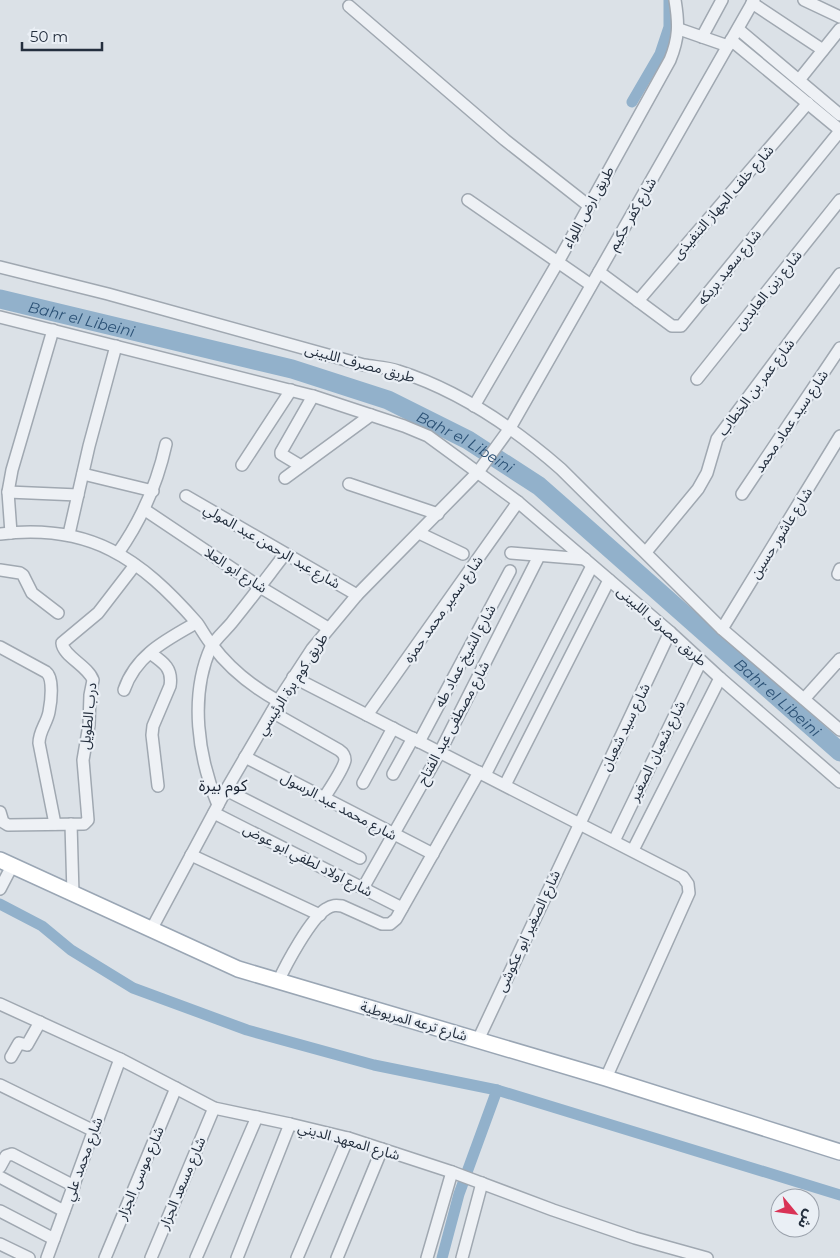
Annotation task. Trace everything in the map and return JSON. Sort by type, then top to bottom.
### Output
[{"type":"main road","name":"شارع ترعه المريوطية","points":[[6,863],[238,969],[606,1078],[840,1152]]},
{"type":"street","name":"طريق ارض اللواء","points":[[474,406],[558,262],[670,60],[676,44],[678,29],[675,0]]},
{"type":"street","points":[[702,37],[722,0]]},
{"type":"street","points":[[804,0],[840,17]]},
{"type":"street","points":[[753,2],[823,50]]},
{"type":"street","name":"شارع كفر حكيم","points":[[478,472],[510,428],[753,2]]},
{"type":"street","points":[[349,6],[505,140],[589,206]]},
{"type":"street","points":[[678,29],[730,43],[840,130]]},
{"type":"street","points":[[738,29],[840,115]]},
{"type":"street","points":[[799,80],[840,29]]},
{"type":"street","name":"شارع خلف الجهاز التنفيذى","points":[[638,301],[808,103]]},
{"type":"street","name":"شارع سعيد بريكه","points":[[599,272],[672,326],[681,326],[840,130]]},
{"type":"street","points":[[468,200],[591,285]]},
{"type":"street","name":"شارع زين العابدين","points":[[697,379],[840,200]]},
{"type":"street","name":"طريق مصرف اللبينى","points":[[0,267],[108,294],[364,365],[396,370],[427,382],[474,406],[510,428],[561,469],[722,629],[840,730]]},
{"type":"street","name":"شارع عمر بن الخطاب","points":[[646,552],[698,489],[707,473],[717,439],[840,274]]},
{"type":"street","name":"طريق مصرف اللبينى","points":[[0,317],[292,390],[404,426],[428,436],[518,502],[670,632],[840,782]]},
{"type":"street","points":[[53,330],[12,470],[8,492],[6,534],[50,532],[69,534],[94,542],[118,553],[171,596],[196,623],[212,646],[243,678],[278,701]]},
{"type":"street","points":[[69,534],[82,474],[116,346]]},
{"type":"street","name":"شارع سيد عماد محمد","points":[[742,494],[840,348]]},
{"type":"street","points":[[242,464],[292,390]]},
{"type":"street","points":[[301,466],[281,454],[281,452],[313,396]]},
{"type":"street","points":[[285,478],[371,415]]},
{"type":"street","name":"شارع عاشور حسين","points":[[722,629],[840,436]]},
{"type":"street","points":[[118,553],[133,533],[145,510],[161,468],[166,444]]},
{"type":"street","name":"طريق كوم برة الرئيسي","points":[[152,930],[226,790],[293,677],[328,628],[357,595],[478,472]]},
{"type":"street","points":[[82,474],[153,491]]},
{"type":"street","points":[[349,484],[438,514]]},
{"type":"street","points":[[8,492],[78,495]]},
{"type":"street","name":"شارع عبد الرحمن عبد المولي","points":[[186,496],[357,595]]},
{"type":"street","name":"شارع سمير محمد حمزه","points":[[368,715],[518,502]]},
{"type":"street","name":"شارع ابو العلا","points":[[145,510],[260,587],[328,628]]},
{"type":"street","points":[[419,532],[463,554]]},
{"type":"street","points":[[278,982],[298,944],[326,909],[334,905],[342,906],[382,924],[390,924],[396,919],[432,854],[482,774],[588,562],[511,553]]},
{"type":"street","points":[[216,809],[204,766],[199,726],[202,685],[212,646],[285,554]]},
{"type":"street","name":"شارع مصطفى عبد الفتاح","points":[[363,888],[440,752],[539,556]]},
{"type":"street","name":"درب الطويل","points":[[71,824],[84,824],[88,820],[83,760],[93,680],[90,674],[63,648],[62,643],[104,607],[135,565]]},
{"type":"street","points":[[0,570],[23,575],[32,593],[58,613]]},
{"type":"street","name":"شارع الشيخ عماد طه","points":[[394,774],[416,740],[510,571]]},
{"type":"street","points":[[505,785],[609,580]]},
{"type":"street","points":[[124,690],[134,668],[150,653],[196,623]]},
{"type":"street","name":"شارع سيد شعبان","points":[[579,823],[670,632]]},
{"type":"street","points":[[0,647],[46,672],[51,679],[49,712],[39,734],[39,743],[55,824]]},
{"type":"street","points":[[150,653],[167,666],[171,679],[170,686],[153,726],[152,735],[158,786]]},
{"type":"street","points":[[804,699],[840,659]]},
{"type":"street","name":"شارع شعبان الصغير","points":[[614,841],[701,661]]},
{"type":"street","points":[[293,677],[683,877],[688,884],[689,893],[606,1078]]},
{"type":"street","points":[[633,850],[720,678]]},
{"type":"street","points":[[272,712],[344,754],[345,760],[324,798]]},
{"type":"street","points":[[363,783],[393,728]]},
{"type":"street","name":"شارع محمد عبد الرسول","points":[[245,757],[432,854]]},
{"type":"street","points":[[226,790],[360,858]]},
{"type":"street","name":"شارع اولاد لطفي ابو عوض","points":[[216,809],[402,908]]},
{"type":"street","points":[[0,812],[3,822],[8,825],[71,824],[72,894]]},
{"type":"street","name":"شارع الصغير ابو عكوشى","points":[[478,1040],[579,823]]},
{"type":"street","points":[[190,855],[320,915]]},
{"type":"street","points":[[2,885],[6,863]]},
{"type":"street","name":"شارع المعهد الديني","points":[[1,1007],[40,1022],[120,1059],[214,1108],[348,1138],[452,1172],[634,1238],[707,1258]]},
{"type":"street","points":[[11,1057],[19,1044],[27,1045],[40,1022]]},
{"type":"street","name":"شارع محمد علي","points":[[47,1258],[120,1059]]},
{"type":"street","points":[[0,1085],[94,1132]]},
{"type":"street","name":"شارع موسى الجزار","points":[[104,1258],[176,1088]]},
{"type":"street","name":"شارع مسعد الجزار","points":[[151,1258],[214,1108]]},
{"type":"street","points":[[196,1258],[256,1117]]},
{"type":"street","points":[[237,1258],[290,1124]]},
{"type":"street","points":[[297,1258],[348,1138]]},
{"type":"street","points":[[337,1258],[382,1150]]},
{"type":"street","points":[[0,1167],[6,1156],[12,1154],[74,1186]]},
{"type":"street","points":[[427,1258],[452,1172]]},
{"type":"street","points":[[0,1177],[64,1211]]},
{"type":"street","points":[[462,1258],[482,1183]]},
{"type":"street","points":[[0,1210],[54,1239]]},
{"type":"street","points":[[0,1244],[29,1258]]},
{"type":"waterway","points":[[632,102],[660,54],[669,27],[669,0]]},
{"type":"waterway","name":"Bahr el Libeini","points":[[0,299],[292,369],[388,400],[468,440],[539,486],[840,752]]},
{"type":"waterway","points":[[0,904],[42,926],[71,950],[133,988],[247,1030],[374,1065],[497,1090],[840,1195]]},
{"type":"waterway","points":[[442,1258],[459,1194],[497,1090]]},
{"type":"district","name":"كوم بيرة","points":[[223,785]]}]
